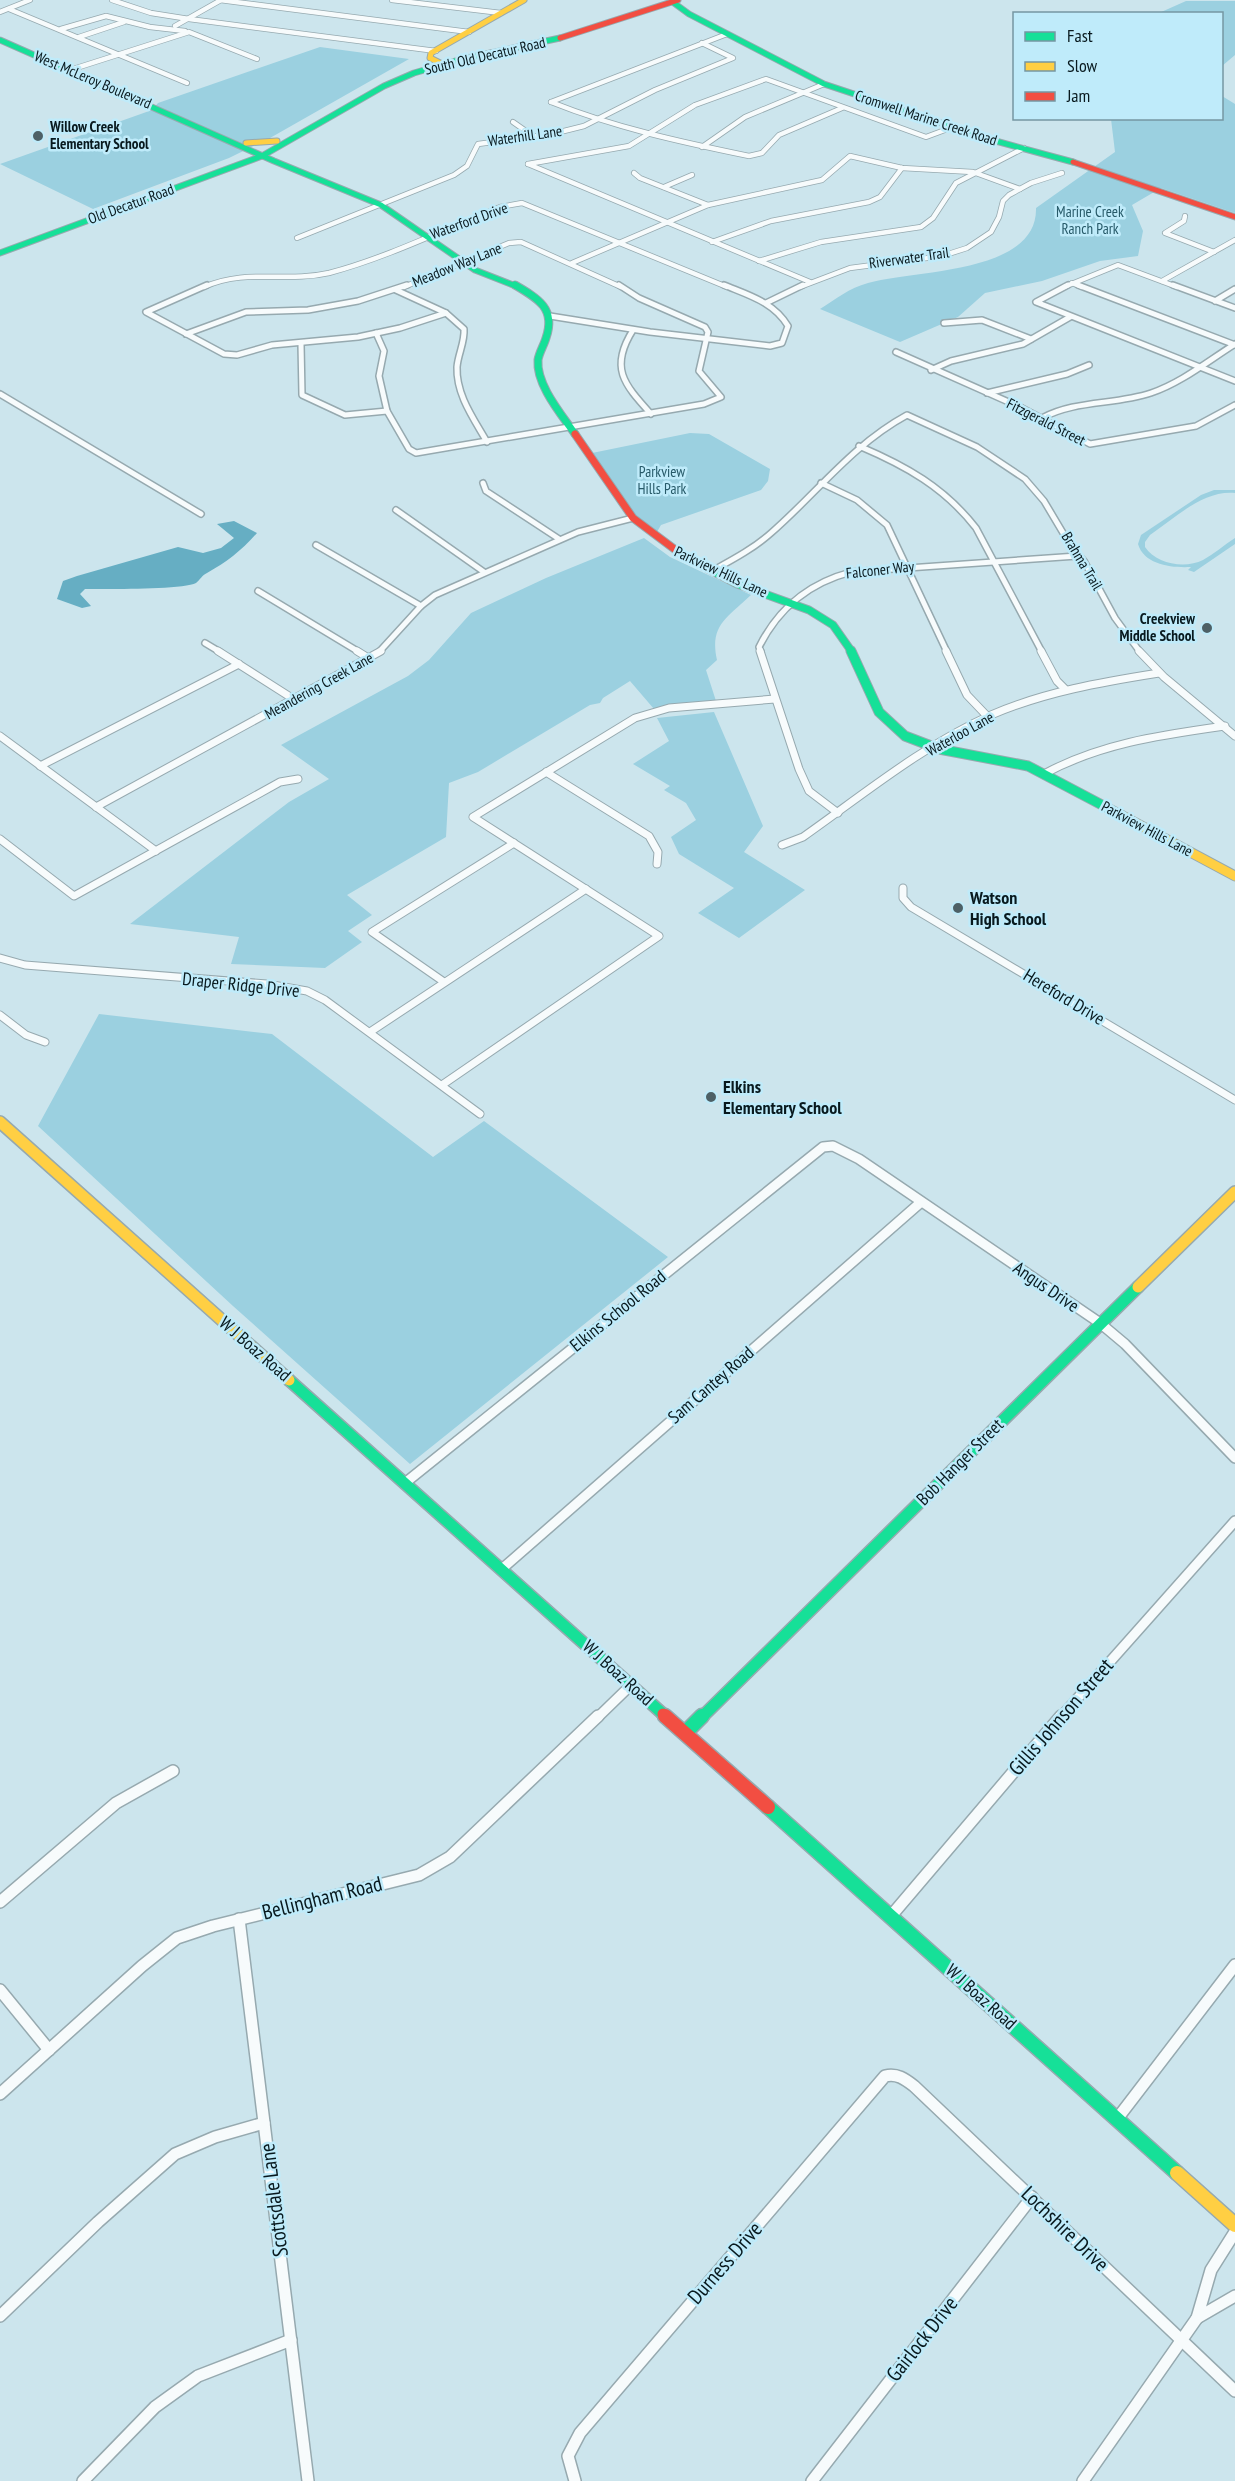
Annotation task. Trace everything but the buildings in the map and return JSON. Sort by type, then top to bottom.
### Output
[{"type":"main road","name":"South Old Decatur Road","points":[[438,59],[469,32],[524,0]]},
{"type":"main road","name":"South Old Decatur Road","points":[[261,153],[388,78],[438,59],[614,24],[656,4],[675,1]]},
{"type":"main road","name":"Cromwell Marine Creek Road","points":[[675,1],[689,14]]},
{"type":"main road","name":"Cromwell Marine Creek Road","points":[[656,4],[689,14],[824,84],[953,127],[1068,160],[1235,217]]},
{"type":"main road","name":"West McLeroy Boulevard","points":[[0,40],[261,153]]},
{"type":"main road","name":"South Old Decatur Road","points":[[261,153],[277,141],[339,109]]},
{"type":"main road","name":"West McLeroy Boulevard","points":[[185,120],[246,142],[261,153]]},
{"type":"main road","points":[[246,142],[262,144],[277,141]]},
{"type":"main road","points":[[261,153],[300,167],[308,173],[381,205],[463,262],[486,275],[525,290],[543,305],[550,316]]},
{"type":"main road","name":"Old Decatur Road","points":[[0,246],[261,153]]},
{"type":"main road","name":"Old Decatur Road","points":[[0,253],[261,153]]},
{"type":"main road","name":"Cromwell Marine Creek Road","points":[[1169,195],[1235,223]]},
{"type":"main road","name":"Parkview Hills Lane","points":[[550,316],[550,326],[539,351],[538,370],[546,392],[633,518],[650,534],[676,552],[712,571],[754,591],[793,603],[818,614],[834,626],[849,642],[875,708],[890,725],[931,748],[1011,761],[1044,774],[1235,876]]},
{"type":"main road","name":"W J Boaz Road","points":[[0,1122],[503,1568],[1235,2225]]},
{"type":"main road","name":"Bob Hanger Street","points":[[685,1733],[1235,1192]]},
{"type":"street","points":[[0,12],[30,0]]},
{"type":"street","points":[[112,0],[151,13],[438,59]]},
{"type":"street","points":[[175,26],[220,0],[469,32]]},
{"type":"street","points":[[392,0],[501,14]]},
{"type":"street","points":[[9,9],[188,83]]},
{"type":"street","points":[[61,29],[101,16],[189,32],[257,58]]},
{"type":"street","points":[[79,37],[125,22]]},
{"type":"street","points":[[70,70],[189,32]]},
{"type":"street","points":[[727,34],[550,102],[649,135],[754,156],[762,153],[779,135],[842,108]]},
{"type":"street","name":"Waterhill Lane","points":[[297,238],[462,171],[478,144],[574,129],[599,120],[655,90],[733,58],[702,42]]},
{"type":"street","points":[[810,282],[528,164],[636,144],[674,116],[695,105],[754,81],[768,79],[800,93],[926,137],[953,127]]},
{"type":"street","points":[[702,147],[732,123],[824,84]]},
{"type":"street","points":[[513,122],[533,136]]},
{"type":"street","points":[[759,261],[821,242],[921,227],[934,219],[948,190],[973,172],[1024,148]]},
{"type":"street","points":[[572,263],[708,205],[822,180],[850,156],[902,168],[973,172],[1020,189]]},
{"type":"street","points":[[712,242],[771,220],[869,202],[880,197],[902,168]]},
{"type":"street","points":[[634,173],[708,205]]},
{"type":"street","name":"Riverwater Trail","points":[[766,303],[810,282],[853,267],[934,257],[967,248],[989,234],[998,220],[1004,199],[1052,174],[1062,173]]},
{"type":"street","points":[[664,187],[692,175]]},
{"type":"street","name":"Waterford Drive","points":[[186,334],[146,312],[224,278],[248,276],[297,278],[328,273],[489,211],[522,203],[766,303],[780,314],[788,326],[785,339],[777,345],[708,338]]},
{"type":"street","points":[[1185,216],[1184,221],[1165,233],[1214,252]]},
{"type":"street","points":[[1162,281],[1235,240]]},
{"type":"street","name":"Meadow Way Lane","points":[[186,334],[239,314],[332,306],[396,290],[509,243],[521,242],[572,263],[705,327],[708,338]]},
{"type":"street","points":[[1235,308],[1118,265],[1051,292],[1036,302],[1235,381]]},
{"type":"street","points":[[1072,283],[1235,344]]},
{"type":"street","points":[[396,290],[446,313],[464,329],[457,366],[458,381],[465,403],[487,442]]},
{"type":"street","points":[[1215,301],[1235,290]]},
{"type":"street","points":[[186,334],[229,356],[268,346],[301,344],[376,333],[446,313]]},
{"type":"street","points":[[376,333],[384,351],[379,376],[387,411],[413,452],[651,414],[721,397],[699,371],[708,338],[633,330],[578,318],[550,316]]},
{"type":"street","points":[[931,370],[951,361],[1030,339],[1070,317]]},
{"type":"street","points":[[944,323],[982,320],[1030,339]]},
{"type":"street","points":[[633,330],[622,345],[619,366],[624,381],[651,414]]},
{"type":"street","points":[[301,344],[303,395],[345,415],[387,411]]},
{"type":"street","points":[[1042,418],[1056,412],[1151,393],[1235,344]]},
{"type":"street","name":"Fitzgerald Street","points":[[896,352],[900,356],[1042,418],[1094,445],[1196,426],[1235,405]]},
{"type":"street","points":[[987,393],[1021,381],[1072,372],[1089,365]]},
{"type":"street","points":[[0,394],[201,514]]},
{"type":"street","name":"Brahma Trail","points":[[859,446],[880,428],[907,415],[963,440],[1018,474],[1036,490],[1053,511],[1077,556],[1084,561],[1134,647],[1159,673],[1235,736]]},
{"type":"street","points":[[712,571],[770,534],[859,446],[933,481],[949,494],[976,528],[1057,681],[1066,690]]},
{"type":"street","points":[[483,483],[486,491],[559,539]]},
{"type":"street","points":[[821,483],[852,496],[871,508],[887,525],[967,695],[988,717]]},
{"type":"street","points":[[396,510],[484,572]]},
{"type":"street","name":"Meandering Creek Lane","points":[[96,807],[370,659],[384,650],[421,606],[435,595],[559,539],[588,528],[633,518]]},
{"type":"street","points":[[316,545],[421,606]]},
{"type":"street","name":"Falconer Way","points":[[838,813],[809,791],[775,699],[759,647],[768,631],[793,603],[814,585],[840,574],[908,567],[1077,556]]},
{"type":"street","points":[[258,591],[370,659]]},
{"type":"street","points":[[205,643],[295,700]]},
{"type":"street","points":[[40,766],[239,664]]},
{"type":"street","name":"Waterloo Lane","points":[[782,845],[802,837],[931,748],[988,717],[1066,690],[1159,673]]},
{"type":"street","points":[[442,1085],[659,936],[473,817],[635,718],[669,708],[775,699]]},
{"type":"street","points":[[1044,774],[1071,760],[1129,742],[1225,726]]},
{"type":"street","points":[[0,736],[156,851]]},
{"type":"street","points":[[546,772],[649,836],[658,852],[657,864]]},
{"type":"street","points":[[0,839],[74,897],[280,782],[298,779]]},
{"type":"street","points":[[444,982],[372,932],[514,843]]},
{"type":"street","name":"Hereford Drive","points":[[903,888],[903,898],[911,907],[1235,1100]]},
{"type":"street","points":[[370,1032],[586,889]]},
{"type":"street","name":"Draper Ridge Drive","points":[[0,958],[25,965],[289,987],[325,1000],[480,1114]]},
{"type":"street","points":[[0,1015],[26,1035],[45,1042]]},
{"type":"street","name":"Elkins School Road","points":[[405,1483],[822,1147],[833,1146]]},
{"type":"street","name":"Angus Drive","points":[[833,1146],[859,1159],[920,1203],[1100,1323],[1125,1344],[1235,1458]]},
{"type":"street","name":"Sam Cantey Road","points":[[503,1568],[920,1203]]},
{"type":"street","name":"Gillis Johnson Street","points":[[891,1916],[1114,1654],[1235,1521]]},
{"type":"street","name":"Bellingham Road","points":[[0,2094],[142,1966],[177,1938],[240,1919],[432,1870],[450,1857],[631,1685]]},
{"type":"street","points":[[0,1902],[116,1803],[173,1771]]},
{"type":"street","name":"Scottsdale Lane","points":[[240,1919],[308,2481]]},
{"type":"street","points":[[1117,2119],[1235,1965]]},
{"type":"street","points":[[0,1990],[49,2050]]},
{"type":"street","name":"Lochshire Drive","points":[[891,2074],[901,2076],[914,2086],[1235,2391]]},
{"type":"street","name":"Durness Drive","points":[[574,2481],[566,2457],[569,2447],[885,2076],[891,2074]]},
{"type":"street","points":[[0,2316],[98,2222],[175,2154],[215,2137],[264,2123]]},
{"type":"street","name":"Gairlock Drive","points":[[812,2481],[1032,2197]]},
{"type":"street","points":[[1083,2481],[1197,2318],[1210,2270],[1235,2232]]},
{"type":"street","points":[[1197,2318],[1235,2296]]},
{"type":"street","points":[[83,2481],[155,2407],[198,2376],[291,2340]]},
{"type":"green space","points":[[1186,1],[1235,1],[1235,55],[1223,65],[1223,12],[1161,12]]},
{"type":"green space","points":[[320,47],[409,59],[270,138],[229,158],[93,209],[0,164],[152,110],[158,103]]},
{"type":"green space","name":"Marine Creek Ranch Park","points":[[1223,97],[1235,104],[1235,213],[1161,188],[1132,205],[1143,231],[1138,256],[1100,261],[1042,281],[985,293],[958,317],[900,342],[820,309],[861,285],[970,265],[996,257],[1017,246],[1031,230],[1036,208],[1115,152],[1111,120],[1223,120]]},
{"type":"green space","name":"Parkview Hills Park","points":[[690,433],[709,434],[770,469],[768,481],[761,490],[661,525],[657,532],[640,521],[592,453]]},
{"type":"green space","points":[[1214,490],[1235,490],[1235,493],[1212,496],[1190,506],[1150,535],[1145,542],[1145,547],[1163,561],[1188,564],[1203,560],[1235,538],[1235,544],[1194,572],[1188,570],[1191,567],[1167,566],[1146,557],[1138,544],[1141,535],[1201,495]]},
{"type":"green space","points":[[644,538],[670,557],[751,595],[728,616],[718,630],[715,648],[717,660],[706,670],[716,701],[654,709],[630,681],[603,698],[600,703],[590,705],[478,772],[449,783],[446,837],[347,895],[372,915],[348,931],[362,942],[325,968],[231,964],[239,937],[130,924],[289,802],[329,779],[281,745],[408,676],[429,660],[471,613],[546,578]]},
{"type":"green space","points":[[714,712],[763,826],[744,852],[805,890],[739,938],[698,913],[734,888],[679,854],[671,837],[696,820],[686,803],[664,790],[670,786],[633,764],[669,741],[657,718]]},
{"type":"green space","points":[[99,1014],[272,1034],[433,1157],[484,1121],[668,1257],[410,1464],[233,1306],[38,1126]]},
{"type":"shaded area","points":[[234,521],[257,533],[234,556],[204,575],[196,583],[160,588],[85,589],[80,594],[91,606],[82,608],[57,599],[63,581],[77,576],[178,547],[203,553],[221,548],[234,538],[217,524]]},
{"type":"traffic: fast","points":[[674,3],[689,14],[824,84],[992,140],[1073,162]]},
{"type":"traffic: fast","points":[[0,253],[262,156],[384,86],[414,73],[462,59],[560,38]]},
{"type":"traffic: fast","points":[[0,40],[274,161],[381,205],[475,270],[515,285],[535,297],[550,316],[550,326],[538,361],[546,392],[575,434]]},
{"type":"traffic: fast","points":[[685,557],[737,584],[809,610],[833,625],[852,653],[879,712],[905,736],[939,749],[1028,766],[1121,815]]},
{"type":"traffic: fast","points":[[685,1733],[1138,1287]]},
{"type":"traffic: fast","points":[[289,1380],[663,1714]]},
{"type":"traffic: fast","points":[[768,1807],[1177,2173]]},
{"type":"traffic: slow","points":[[442,64],[430,58],[431,53],[524,0]]},
{"type":"traffic: slow","points":[[246,143],[277,141]]},
{"type":"traffic: slow","points":[[1121,815],[1235,876]]},
{"type":"traffic: slow","points":[[0,1122],[289,1380]]},
{"type":"traffic: slow","points":[[1138,1287],[1235,1192]]},
{"type":"traffic: slow","points":[[1177,2173],[1235,2225]]},
{"type":"traffic: jam","points":[[560,38],[678,0]]},
{"type":"traffic: jam","points":[[1073,162],[1235,217]]},
{"type":"traffic: jam","points":[[575,434],[633,518],[685,557]]},
{"type":"traffic: jam","points":[[663,1714],[768,1807]]},
{"type":"place","name":"Willow Creek Elementary School","points":[[38,136]]},
{"type":"place","name":"Creekview Middle School","points":[[1207,628]]},
{"type":"place","name":"Watson High School","points":[[958,908]]},
{"type":"place","name":"Elkins Elementary School","points":[[711,1097]]}]
